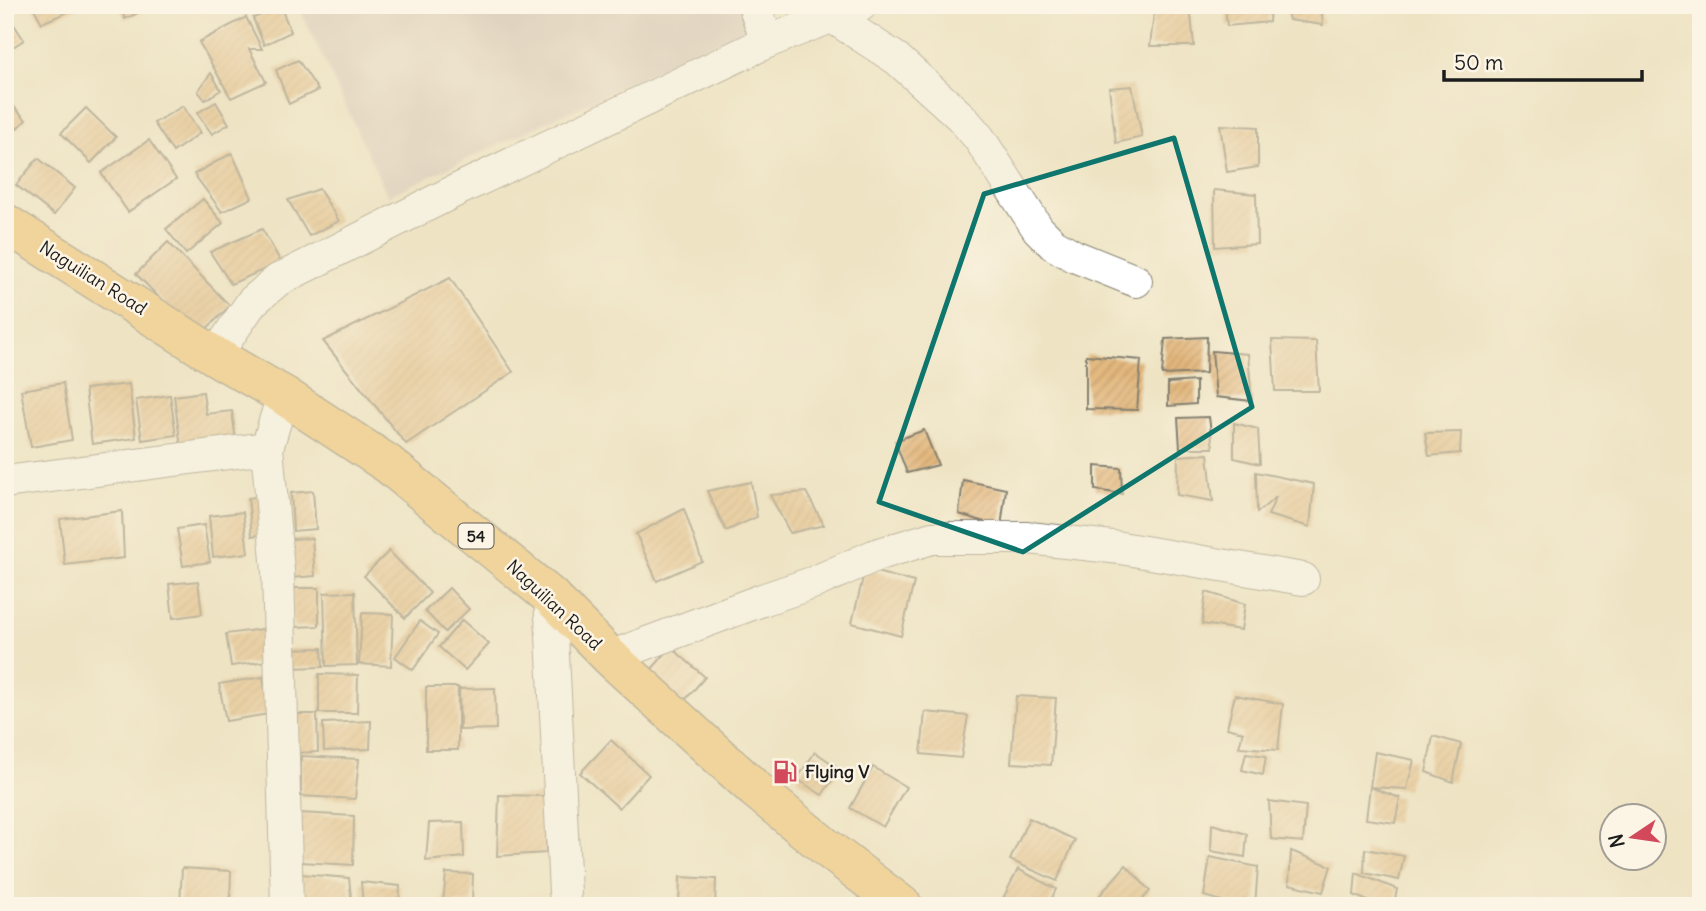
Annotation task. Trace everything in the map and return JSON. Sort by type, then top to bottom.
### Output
[{"type":"highway","name":"Naguilian Road","points":[[5,223],[388,464],[550,596],[610,657],[756,790],[903,906]]},
{"type":"street","points":[[754,5],[767,42]]},
{"type":"street","points":[[215,356],[252,302],[278,280],[455,191],[767,42],[861,5]]},
{"type":"street","points":[[831,16],[897,59],[961,117],[979,138],[1038,229],[1053,244],[1074,256],[1136,281]]},
{"type":"street","points":[[283,396],[267,448],[278,571],[286,906]]},
{"type":"street","points":[[5,482],[267,448]]},
{"type":"street","points":[[610,657],[815,582],[876,555],[932,537],[1029,538],[1121,548],[1303,579]]},
{"type":"street","points":[[550,596],[565,892]]},
{"type":"highlighted area","points":[[1174,138],[1252,407],[1023,552],[879,502],[984,194]]},
{"type":"shaded area","points":[[298,5],[746,5],[754,25],[388,196]]},
{"type":"building","points":[[32,5],[76,5],[77,8],[42,23]]},
{"type":"building","points":[[119,5],[155,5],[125,19]]},
{"type":"building","points":[[1155,5],[1190,5],[1194,46],[1150,46]]},
{"type":"building","points":[[1225,5],[1270,5],[1269,22],[1227,26]]},
{"type":"building","points":[[1286,5],[1321,5],[1323,25],[1289,20]]},
{"type":"building","points":[[281,8],[291,32],[264,45],[253,18]]},
{"type":"building","points":[[5,11],[24,40],[5,52]]},
{"type":"building","points":[[246,17],[262,49],[249,49],[266,82],[231,98],[199,42]]},
{"type":"building","points":[[298,60],[318,90],[289,104],[276,70]]},
{"type":"building","points":[[211,73],[221,90],[205,100],[198,91]]},
{"type":"building","points":[[1132,86],[1142,137],[1116,143],[1109,88]]},
{"type":"building","points":[[5,97],[26,120],[5,139]]},
{"type":"building","points":[[216,102],[229,124],[212,134],[197,113]]},
{"type":"building","points":[[183,106],[200,133],[173,152],[154,123]]},
{"type":"building","points":[[86,108],[116,137],[91,163],[61,133]]},
{"type":"building","points":[[1220,125],[1258,127],[1258,167],[1227,172]]},
{"type":"building","points":[[149,140],[176,179],[128,212],[101,173]]},
{"type":"building","points":[[232,153],[252,198],[222,212],[194,174]]},
{"type":"building","points":[[38,158],[75,188],[54,215],[16,185]]},
{"type":"building","points":[[319,189],[339,221],[309,236],[288,200]]},
{"type":"building","points":[[1214,190],[1256,194],[1257,244],[1215,247]]},
{"type":"building","points":[[203,199],[223,223],[186,254],[166,229]]},
{"type":"building","points":[[262,229],[281,262],[231,284],[210,252]]},
{"type":"building","points":[[168,242],[230,306],[198,337],[136,274]]},
{"type":"building","points":[[450,278],[513,372],[406,444],[323,341]]},
{"type":"building","points":[[1207,337],[1206,373],[1162,375],[1165,339]]},
{"type":"building","points":[[1272,340],[1316,341],[1319,391],[1275,391]]},
{"type":"building","points":[[1212,351],[1248,354],[1252,401],[1216,397]]},
{"type":"building","points":[[1086,355],[1141,360],[1137,410],[1086,409]]},
{"type":"building","points":[[1196,381],[1196,404],[1168,406],[1168,383]]},
{"type":"building","points":[[63,383],[72,440],[31,447],[21,390]]},
{"type":"building","points":[[129,384],[136,438],[92,444],[85,389]]},
{"type":"building","points":[[203,392],[206,414],[232,411],[236,441],[181,448],[174,396]]},
{"type":"building","points":[[170,395],[176,435],[142,440],[136,400]]},
{"type":"building","points":[[1209,417],[1213,448],[1180,448],[1178,418]]},
{"type":"building","points":[[1234,423],[1258,429],[1260,464],[1234,458]]},
{"type":"building","points":[[924,430],[938,465],[907,473],[895,441]]},
{"type":"building","points":[[1461,432],[1460,453],[1429,456],[1425,433]]},
{"type":"building","points":[[1208,454],[1213,501],[1177,495],[1178,456]]},
{"type":"building","points":[[1095,466],[1121,468],[1122,494],[1095,490]]},
{"type":"building","points":[[1256,472],[1314,484],[1310,527],[1268,515],[1276,497],[1257,513]]},
{"type":"building","points":[[963,480],[1006,489],[1001,527],[959,514]]},
{"type":"building","points":[[751,482],[757,517],[726,531],[707,491]]},
{"type":"building","points":[[313,491],[316,529],[293,531],[291,493]]},
{"type":"building","points":[[806,492],[824,525],[790,533],[770,495]]},
{"type":"building","points":[[267,495],[272,533],[252,536],[248,498]]},
{"type":"building","points":[[684,509],[702,561],[657,581],[636,534]]},
{"type":"building","points":[[122,511],[124,558],[65,565],[60,519]]},
{"type":"building","points":[[243,512],[248,553],[213,557],[209,516]]},
{"type":"building","points":[[204,525],[210,562],[183,566],[177,529]]},
{"type":"building","points":[[312,538],[315,576],[291,578],[288,539]]},
{"type":"building","points":[[389,551],[430,593],[405,618],[364,576]]},
{"type":"building","points":[[865,569],[914,582],[901,636],[852,623]]},
{"type":"building","points":[[198,581],[202,614],[173,618],[169,584]]},
{"type":"building","points":[[292,588],[319,588],[319,626],[293,627]]},
{"type":"building","points":[[449,588],[469,609],[445,632],[425,611]]},
{"type":"building","points":[[355,592],[357,665],[326,666],[324,593]]},
{"type":"building","points":[[1206,592],[1245,604],[1241,630],[1202,624]]},
{"type":"building","points":[[362,613],[393,614],[391,666],[359,664]]},
{"type":"building","points":[[462,620],[489,644],[465,670],[439,647]]},
{"type":"building","points":[[420,621],[438,634],[413,670],[395,657]]},
{"type":"building","points":[[263,629],[267,661],[231,666],[226,634]]},
{"type":"building","points":[[671,647],[705,677],[679,707],[645,677]]},
{"type":"building","points":[[322,648],[323,667],[287,668],[287,649]]},
{"type":"building","points":[[319,674],[358,675],[357,713],[319,713]]},
{"type":"building","points":[[263,677],[269,714],[226,721],[219,684]]},
{"type":"building","points":[[426,687],[458,687],[458,750],[426,750]]},
{"type":"building","points":[[495,688],[496,729],[460,730],[459,689]]},
{"type":"building","points":[[1235,695],[1283,704],[1278,750],[1239,747],[1243,732],[1227,728]]},
{"type":"building","points":[[1016,696],[1056,698],[1051,765],[1011,763]]},
{"type":"building","points":[[925,712],[968,716],[961,758],[921,754]]},
{"type":"building","points":[[293,714],[317,714],[318,752],[294,753]]},
{"type":"building","points":[[371,721],[370,749],[324,751],[323,723]]},
{"type":"building","points":[[1433,736],[1461,744],[1453,782],[1426,772]]},
{"type":"building","points":[[611,740],[649,775],[619,808],[580,773]]},
{"type":"building","points":[[815,752],[840,769],[822,795],[797,779]]},
{"type":"building","points":[[1375,752],[1414,760],[1407,789],[1370,787]]},
{"type":"building","points":[[1246,753],[1266,756],[1263,775],[1242,770]]},
{"type":"building","points":[[301,756],[359,759],[355,799],[301,796]]},
{"type":"building","points":[[873,767],[906,787],[883,827],[850,808]]},
{"type":"building","points":[[1370,787],[1400,798],[1395,823],[1366,819]]},
{"type":"building","points":[[499,795],[547,796],[546,853],[497,856]]},
{"type":"building","points":[[1269,801],[1306,806],[1303,842],[1271,839]]},
{"type":"building","points":[[299,813],[354,816],[353,865],[301,862]]},
{"type":"building","points":[[1029,818],[1075,840],[1057,881],[1010,860]]},
{"type":"building","points":[[463,822],[464,857],[426,861],[429,823]]},
{"type":"building","points":[[1212,824],[1247,834],[1245,857],[1211,851]]},
{"type":"building","points":[[1365,849],[1404,856],[1399,880],[1364,873]]},
{"type":"building","points":[[1291,851],[1331,866],[1323,892],[1289,884]]},
{"type":"building","points":[[1210,857],[1258,867],[1255,906],[1239,906],[1204,896]]},
{"type":"building","points":[[1126,865],[1150,891],[1137,906],[1109,906],[1099,896]]},
{"type":"building","points":[[182,868],[231,871],[230,906],[180,906]]},
{"type":"building","points":[[1018,869],[1056,889],[1048,906],[999,906]]},
{"type":"building","points":[[446,873],[473,874],[472,903],[443,903]]},
{"type":"building","points":[[1356,873],[1397,889],[1394,906],[1379,906],[1354,895]]},
{"type":"building","points":[[300,874],[349,878],[352,906],[303,906]]},
{"type":"building","points":[[680,877],[716,879],[715,906],[679,906]]},
{"type":"building","points":[[361,882],[400,886],[399,906],[363,906]]},
{"type":"place","name":"Flying V","points":[[785,772]]}]
